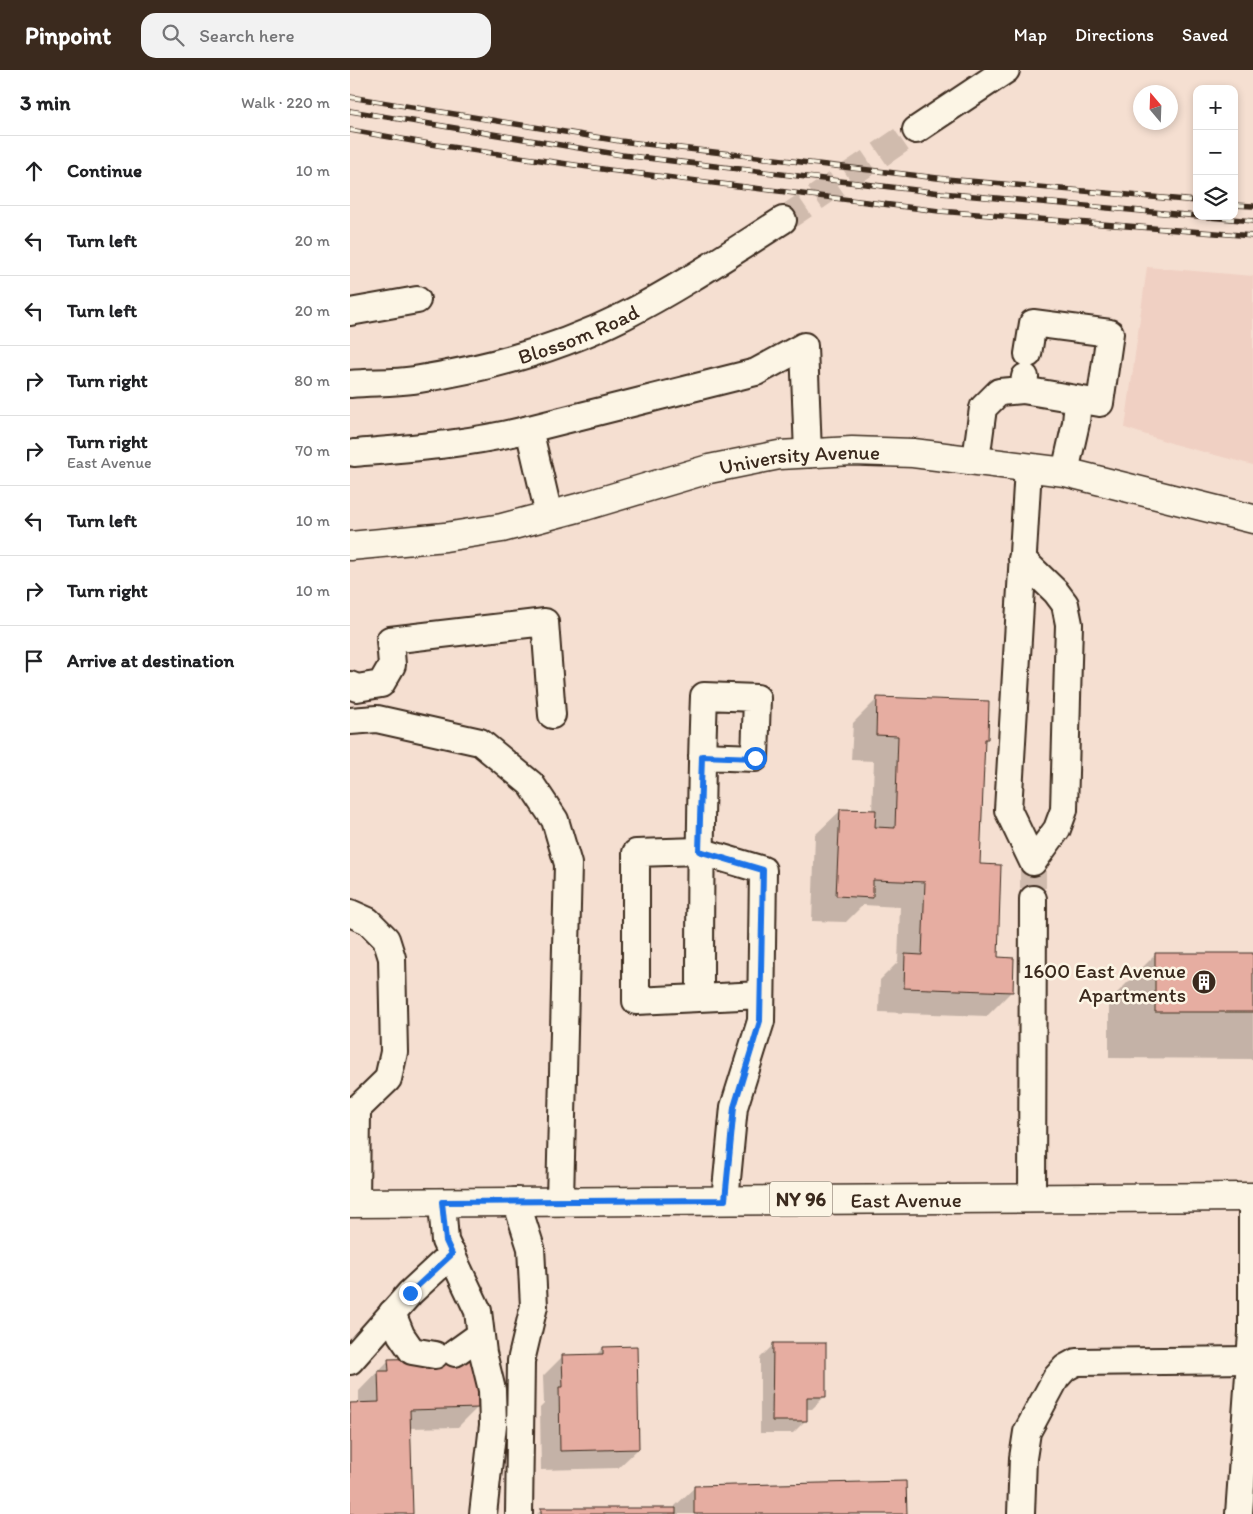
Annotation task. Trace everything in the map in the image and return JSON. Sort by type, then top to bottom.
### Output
[{"type":"main road","name":"University Avenue","points":[[350,546],[445,537],[502,528],[585,506],[709,469],[779,455],[852,451],[913,453],[1065,472],[1253,519]]},
{"type":"main road","name":"East Avenue","points":[[353,1203],[560,1200],[1253,1197]]},
{"type":"street","points":[[916,130],[1006,70]]},
{"type":"street","name":"Blossom Road","points":[[350,384],[413,380],[491,365],[556,344],[623,316],[685,282],[783,220]]},
{"type":"street","points":[[350,312],[417,300]]},
{"type":"street","points":[[976,460],[983,408],[999,392],[1026,374],[1033,323],[1110,333],[1100,403],[1078,400],[1026,374]]},
{"type":"street","points":[[354,453],[429,447],[529,430],[756,372],[804,346],[808,454]]},
{"type":"street","points":[[1065,472],[1076,423],[1078,400]]},
{"type":"street","points":[[529,430],[549,515]]},
{"type":"street","points":[[1022,559],[1056,592],[1065,604],[1069,624],[1064,810],[1057,829],[1033,862],[1008,810],[1022,559],[1028,468]]},
{"type":"street","points":[[350,685],[357,688],[381,684],[392,665],[390,640],[545,622],[552,714]]},
{"type":"street","points":[[350,721],[377,719],[480,742],[531,784],[555,820],[568,864],[560,1200]]},
{"type":"street","points":[[700,998],[699,851],[702,756]]},
{"type":"street","points":[[725,1200],[734,1107],[760,1021],[761,995],[763,870],[699,851],[636,853],[636,1001],[761,995]]},
{"type":"street","points":[[1032,1198],[1033,899]]},
{"type":"street","points":[[350,913],[368,921],[386,939],[392,958],[394,1052],[388,1079],[354,1109],[353,1203]]},
{"type":"street","points":[[1239,1514],[1252,1333],[1253,1197]]},
{"type":"street","points":[[516,1201],[531,1248],[534,1306],[520,1362],[519,1514]]},
{"type":"street","points":[[442,1202],[446,1241],[478,1311],[480,1335],[492,1390],[493,1425],[483,1514]]},
{"type":"street","points":[[350,1361],[410,1293],[452,1254]]},
{"type":"street","points":[[392,1314],[401,1335],[412,1351],[445,1354],[480,1335]]},
{"type":"street","points":[[1021,1514],[1023,1458],[1027,1432],[1056,1378],[1065,1368],[1076,1362],[1250,1360]]},
{"type":"shaded area","points":[[1147,267],[1253,276],[1253,465],[1177,445],[1125,428]]},
{"type":"building","points":[[877,697],[989,701],[988,739],[985,739],[980,864],[1001,865],[998,957],[1014,958],[1013,992],[904,988],[905,954],[922,955],[925,882],[873,880],[873,898],[836,896],[840,809],[876,810],[875,827],[895,828],[898,736],[876,735]]},
{"type":"building","name":"1600 East Avenue Apartments","points":[[1155,953],[1253,953],[1253,1012],[1155,1012]]},
{"type":"building","points":[[773,1343],[826,1343],[826,1397],[807,1397],[807,1421],[772,1421]]},
{"type":"building","points":[[637,1346],[639,1449],[560,1451],[559,1387],[563,1387],[562,1355],[603,1354],[603,1347]]},
{"type":"building","points":[[477,1357],[478,1408],[410,1410],[413,1514],[350,1514],[350,1403],[379,1402],[378,1371],[389,1371],[388,1359]]},
{"type":"building","points":[[906,1481],[907,1514],[694,1514],[694,1486]]},
{"type":"building","points":[[541,1508],[676,1508],[676,1514],[541,1514]]},
{"type":"tunnel","points":[[783,220],[916,130]]},
{"type":"tunnel","points":[[1033,862],[1033,899]]},
{"type":"railway","points":[[350,97],[620,141],[946,179],[1193,201]]},
{"type":"railway","points":[[350,111],[622,155],[941,193],[1253,221]]},
{"type":"railway","points":[[350,130],[430,144],[609,170],[939,211],[1253,236]]},
{"type":"railway","points":[[1238,205],[1253,206]]},
{"type":"place","name":"1600 East Avenue Apartments","points":[[1204,982]]},
{"type":"route","points":[[410,1293],[452,1254],[446,1241],[442,1202],[725,1200],[734,1107],[760,1021],[763,870],[699,851],[702,756],[755,758]]}]
